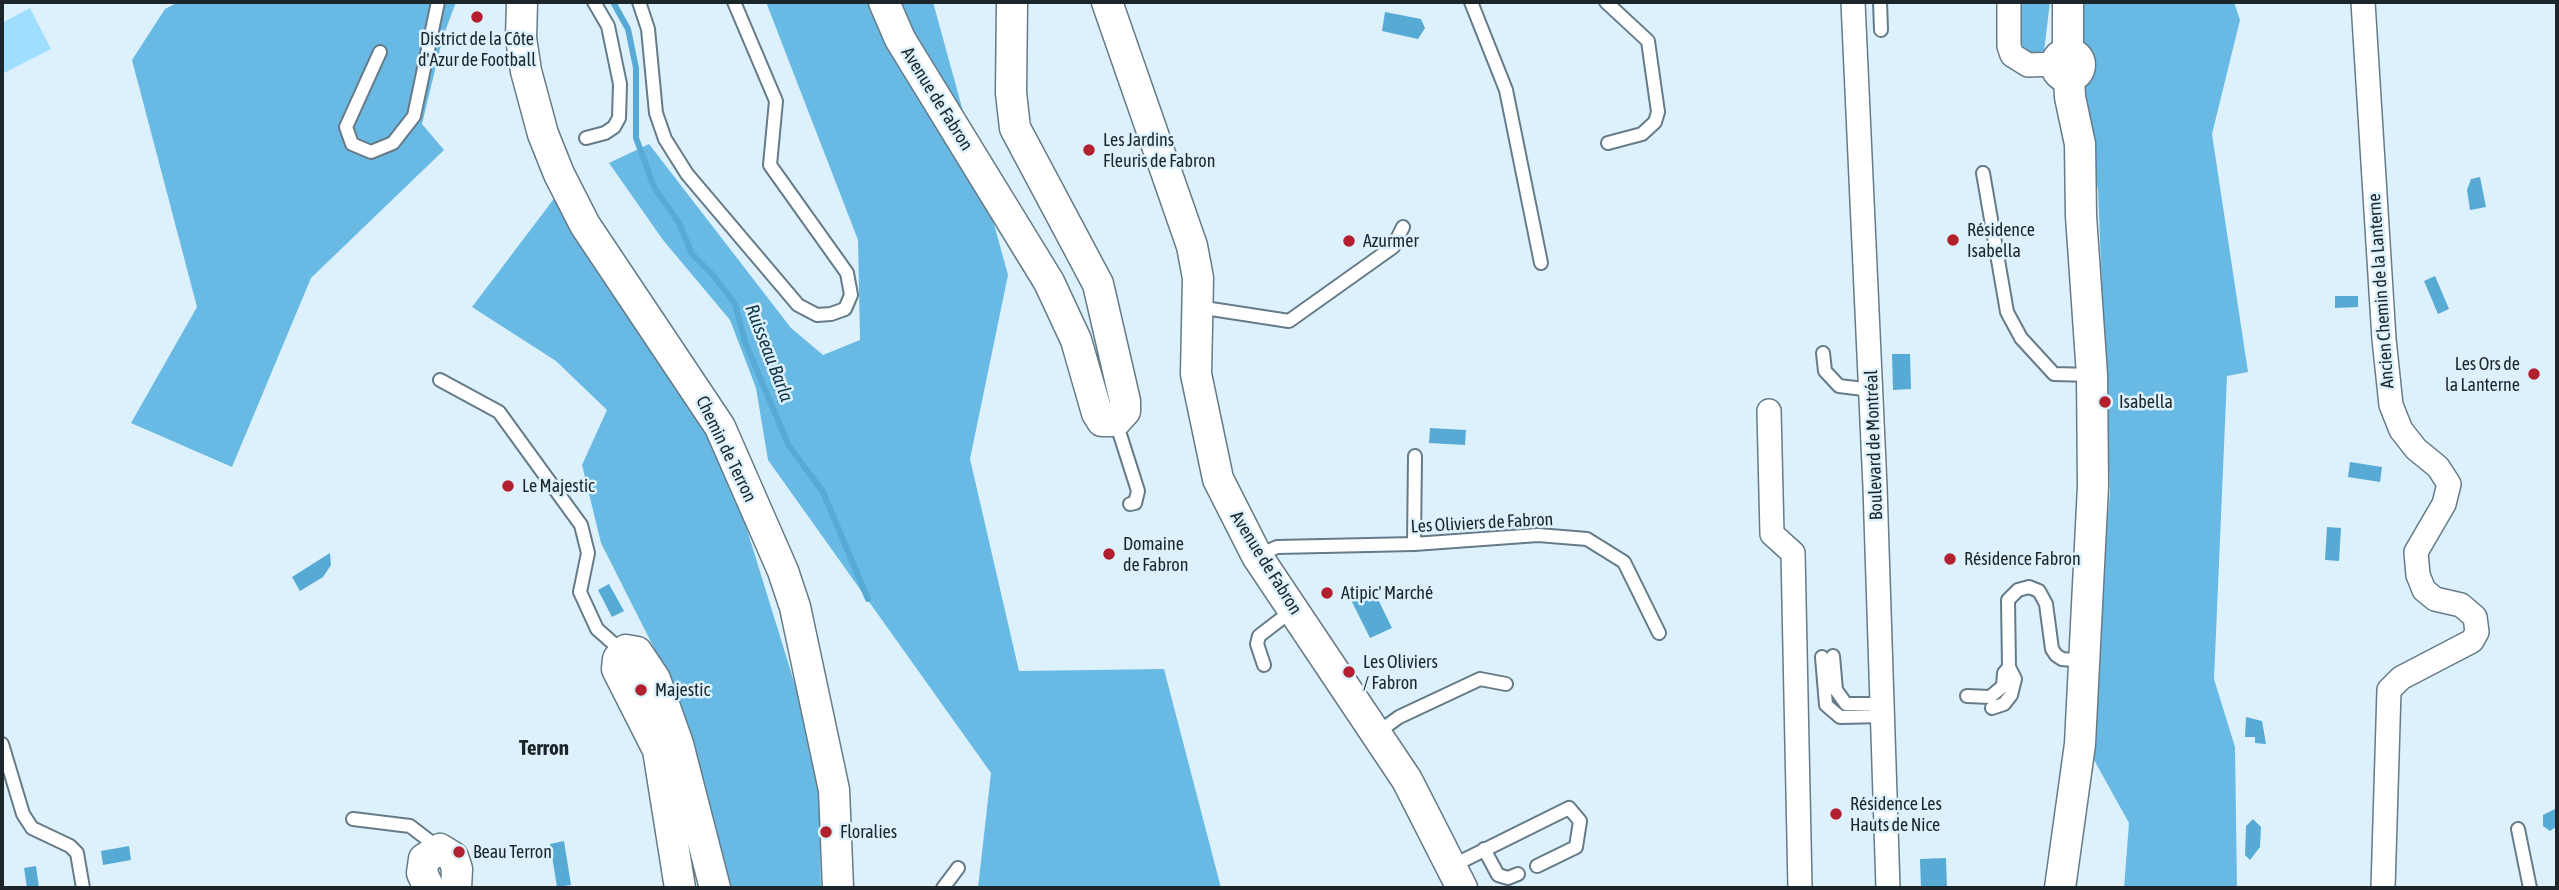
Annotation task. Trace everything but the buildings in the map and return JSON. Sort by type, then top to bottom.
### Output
[{"type":"street","name":"Chemin de Terron","points":[[522,2],[526,71],[543,134],[559,174],[585,225],[720,427],[783,571],[795,607],[834,790],[839,888]]},
{"type":"street","name":"Avenue de Fabron","points":[[884,2],[900,39],[1049,282],[1076,340],[1097,413],[1102,421],[1116,421]]},
{"type":"street","points":[[1012,2],[1012,93],[1015,128],[1098,284],[1125,401],[1125,411],[1116,421]]},
{"type":"street","name":"Avenue de Fabron","points":[[1107,2],[1192,246],[1198,278],[1196,374],[1203,421],[1218,479],[1257,556],[1407,780],[1457,877]]},
{"type":"street","name":"Boulevard de Montréal","points":[[1853,2],[1884,710],[1888,888]]},
{"type":"street","points":[[2009,2],[2009,46],[2012,55],[2028,65],[2065,65]]},
{"type":"street","points":[[2060,888],[2080,744],[2093,486],[2092,375],[2080,192],[2080,144],[2065,65],[2068,2]]},
{"type":"street","name":"Ancien Chemin de la Lanterne","points":[[2362,2],[2383,326],[2391,405],[2401,430],[2416,449],[2438,467],[2449,484],[2444,504],[2416,552],[2418,575],[2424,590],[2435,599],[2461,605],[2474,617],[2477,632],[2472,641],[2401,678],[2389,690],[2383,888]]},
{"type":"street","points":[[1769,411],[1772,534],[1793,553],[1800,888]]},
{"type":"street","points":[[680,888],[663,770],[650,732],[617,669],[622,652],[631,649],[637,652],[655,679],[678,744],[715,888]]},
{"type":"street","points":[[429,888],[422,873],[424,859],[440,849],[453,858],[457,869],[456,888]]},
{"type":"lane","points":[[380,52],[346,127],[352,144],[371,152],[393,143],[414,116],[438,2]]},
{"type":"lane","points":[[586,138],[614,127],[619,118],[618,73],[608,26],[594,2]]},
{"type":"lane","points":[[639,2],[648,29],[656,113],[664,139],[687,174],[798,305],[817,315],[831,314],[845,309],[851,295],[847,273],[770,166],[776,101],[734,2]]},
{"type":"lane","points":[[1471,2],[1507,90],[1541,263]]},
{"type":"lane","points":[[1606,2],[1648,41],[1658,112],[1655,122],[1642,134],[1608,143]]},
{"type":"lane","points":[[1880,2],[1881,30]]},
{"type":"lane","points":[[1983,173],[2007,312],[2021,338],[2054,374],[2092,375]]},
{"type":"lane","points":[[1198,307],[1289,321],[1393,247],[1403,228]]},
{"type":"lane","points":[[1824,354],[1825,371],[1839,386],[1871,390]]},
{"type":"lane","points":[[440,380],[499,412],[582,525],[588,554],[580,592],[597,629],[622,652]]},
{"type":"lane","points":[[1116,421],[1138,491],[1135,503],[1130,504]]},
{"type":"lane","points":[[1414,544],[1415,456]]},
{"type":"lane","name":"Les Oliviers de Fabron","points":[[1257,556],[1278,547],[1414,544],[1538,535],[1587,539],[1624,562],[1659,633]]},
{"type":"lane","points":[[1992,708],[2004,704],[2011,695],[2015,679],[2009,667],[2008,600],[2018,590],[2029,587],[2039,591],[2046,604],[2052,649],[2062,659],[2083,661]]},
{"type":"lane","points":[[1264,665],[1257,644],[1259,636],[1294,609]]},
{"type":"lane","points":[[1828,656],[1836,690],[1846,704],[1884,710]]},
{"type":"lane","points":[[1967,696],[1990,697],[1998,693],[2003,686],[2004,673],[2009,667]]},
{"type":"lane","points":[[1377,733],[1399,718],[1480,679],[1506,684]]},
{"type":"lane","points":[[2,744],[23,814],[32,828],[70,846],[77,853],[83,888]]},
{"type":"lane","points":[[1457,877],[1484,849],[1569,808],[1580,821],[1581,830],[1576,848],[1537,866]]},
{"type":"lane","points":[[353,819],[410,826],[440,849]]},
{"type":"lane","points":[[2518,829],[2530,888]]},
{"type":"lane","points":[[1484,849],[1498,875],[1508,878],[1518,874]]},
{"type":"lane","points":[[943,888],[958,868]]},
{"type":"shaded area","points":[[178,2],[456,2],[443,37],[422,124],[444,150],[311,278],[232,467],[131,423],[197,307],[132,60],[165,9]]},
{"type":"shaded area","points":[[766,2],[933,2],[1008,275],[970,459],[1019,671],[1164,669],[1221,888],[978,888],[991,773],[768,460],[756,388],[730,320],[663,240],[609,163],[649,144],[791,328],[823,355],[860,340],[858,240]]},
{"type":"shaded area","points":[[2020,2],[2050,2],[2044,51],[2025,54],[2020,36]]},
{"type":"shaded area","points":[[2078,2],[2234,2],[2240,20],[2212,134],[2248,372],[2227,376],[2214,679],[2235,747],[2237,888],[2124,888],[2129,823],[2088,749],[2110,491],[2098,190],[2078,88],[2088,65],[2076,50]]},
{"type":"shaded area","points":[[30,8],[51,49],[2,74],[2,23]]},
{"type":"shaded area","points":[[1385,12],[1421,19],[1425,28],[1418,39],[1382,31]]},
{"type":"shaded area","points":[[2480,177],[2486,207],[2470,210],[2467,190],[2471,179]]},
{"type":"shaded area","points":[[556,196],[727,465],[818,759],[821,888],[723,888],[657,654],[601,543],[582,465],[607,410],[556,361],[472,307]]},
{"type":"shaded area","points":[[2435,276],[2449,309],[2438,314],[2424,281]]},
{"type":"shaded area","points":[[2335,296],[2358,296],[2358,307],[2335,308]]},
{"type":"shaded area","points":[[1892,354],[1910,354],[1911,389],[1893,390]]},
{"type":"shaded area","points":[[1430,428],[1466,430],[1465,445],[1429,443]]},
{"type":"shaded area","points":[[2350,462],[2382,467],[2380,482],[2348,477]]},
{"type":"shaded area","points":[[2327,527],[2341,528],[2339,561],[2325,560]]},
{"type":"shaded area","points":[[330,553],[331,565],[323,577],[300,591],[292,577]]},
{"type":"shaded area","points":[[609,584],[624,611],[612,617],[598,590]]},
{"type":"shaded area","points":[[1372,587],[1392,628],[1370,638],[1350,598]]},
{"type":"shaded area","points":[[2246,717],[2262,721],[2266,744],[2255,743],[2255,737],[2245,737]]},
{"type":"shaded area","points":[[2557,808],[2557,826],[2550,831],[2543,826],[2543,815]]},
{"type":"shaded area","points":[[2253,819],[2261,827],[2260,847],[2250,860],[2245,855],[2246,826]]},
{"type":"shaded area","points":[[564,841],[571,885],[557,887],[550,844]]},
{"type":"shaded area","points":[[129,846],[131,860],[103,865],[101,851]]},
{"type":"shaded area","points":[[1946,858],[1947,888],[1921,888],[1920,859]]},
{"type":"shaded area","points":[[36,866],[39,888],[27,888],[24,868]]},
{"type":"waterway","name":"Ruisseau Barla","points":[[613,2],[628,29],[636,68],[636,138],[654,187],[679,223],[692,254],[712,274],[735,304],[745,342],[789,446],[823,492],[868,599]]},
{"type":"place","name":"District de la Côte d'Azur de Football","points":[[477,17]]},
{"type":"place","name":"Les Jardins Fleuris de Fabron","points":[[1089,150]]},
{"type":"place","name":"Résidence Isabella","points":[[1953,240]]},
{"type":"place","name":"Azurmer","points":[[1349,241]]},
{"type":"place","name":"Les Ors de la Lanterne","points":[[2534,374]]},
{"type":"place","name":"Isabella","points":[[2105,402]]},
{"type":"place","name":"Le Majestic","points":[[508,486]]},
{"type":"place","name":"Domaine de Fabron","points":[[1109,554]]},
{"type":"place","name":"Résidence Fabron","points":[[1950,559]]},
{"type":"place","name":"Atipic' Marché","points":[[1327,593]]},
{"type":"place","name":"Les Oliviers / Fabron","points":[[1349,672]]},
{"type":"place","name":"Majestic","points":[[641,690]]},
{"type":"place","name":"Résidence Les Hauts de Nice","points":[[1836,814]]},
{"type":"place","name":"Floralies","points":[[826,832]]},
{"type":"place","name":"Beau Terron","points":[[459,852]]},
{"type":"district","name":"Terron","points":[[544,748]]}]
